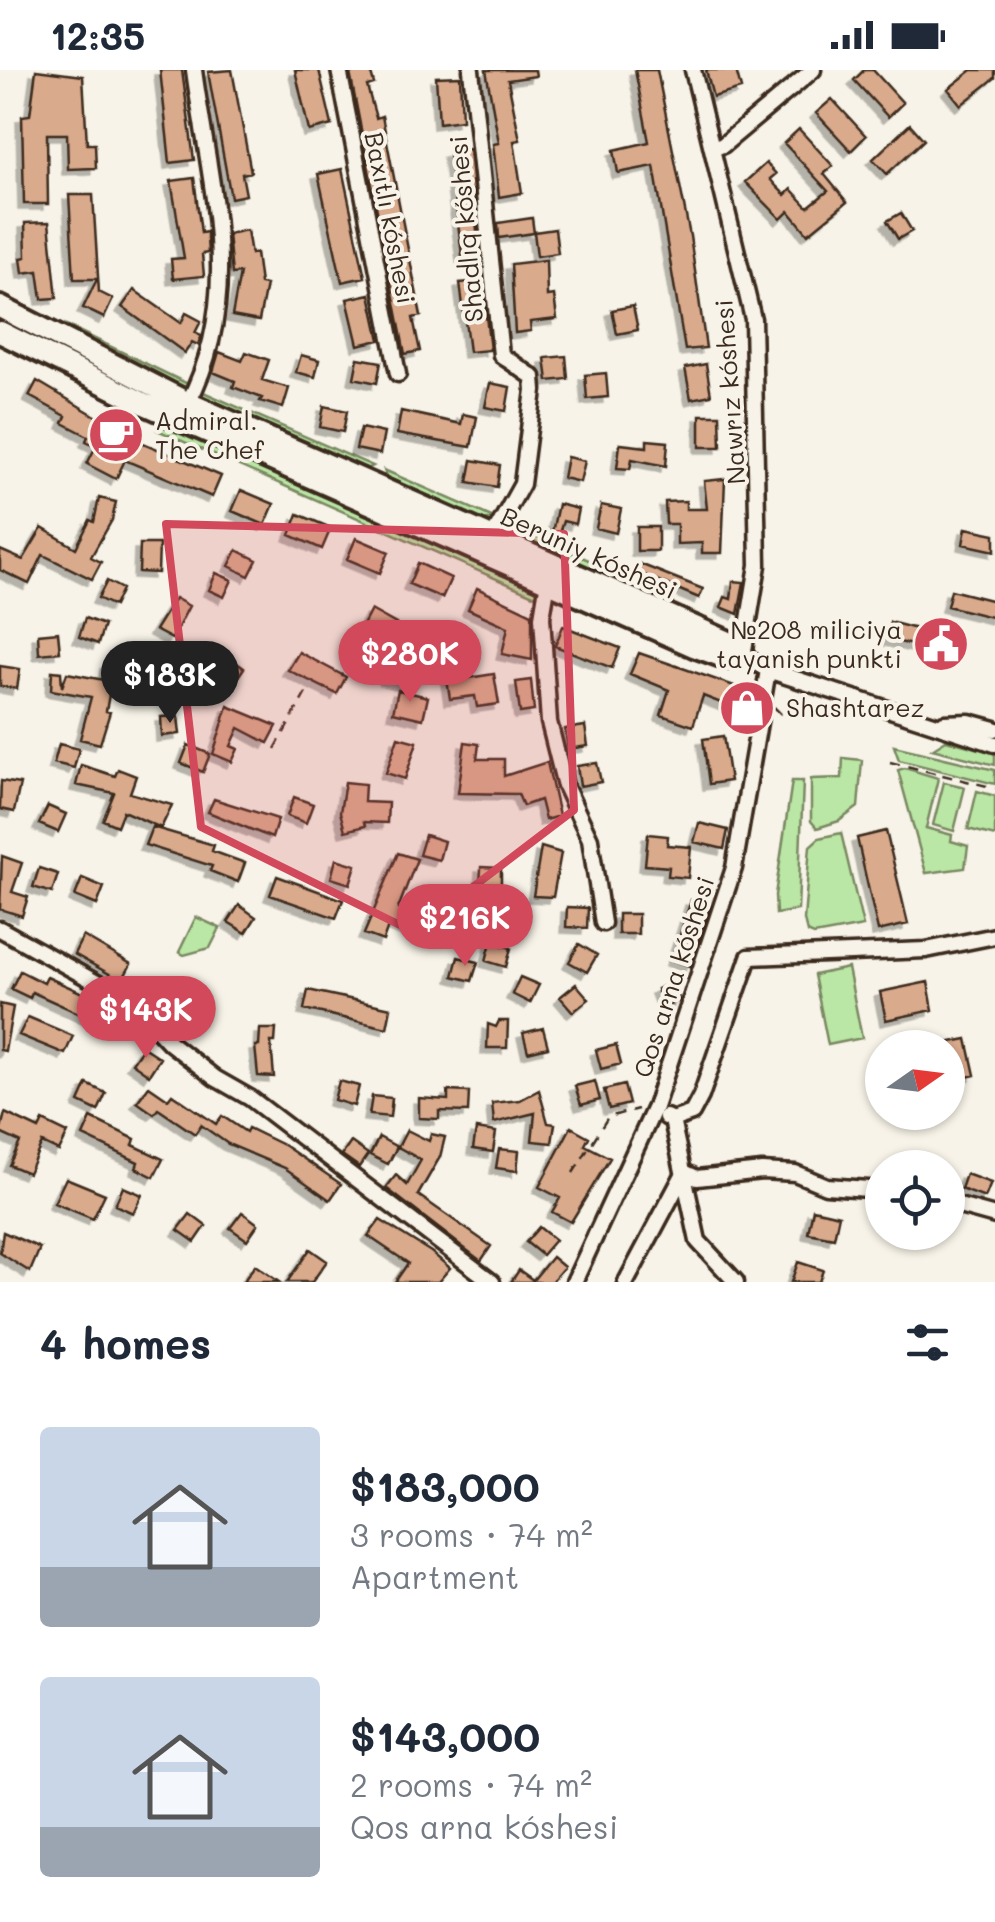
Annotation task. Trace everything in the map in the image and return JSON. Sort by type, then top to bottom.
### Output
[{"type":"street","points":[[188,403],[214,339],[222,280],[217,208],[194,70]]},
{"type":"street","name":"Baxıtlı kóshesi","points":[[339,70],[398,374]]},
{"type":"street","name":"Shadlıq kóshesi","points":[[471,70],[501,355],[532,376],[534,390],[522,484],[492,538]]},
{"type":"street","name":"Nawrız kóshesi","points":[[693,70],[752,319],[758,565],[743,656]]},
{"type":"street","points":[[712,148],[723,145],[813,70]]},
{"type":"street","name":"Beruniy kóshesi","points":[[0,307],[45,344],[548,581],[694,646],[727,658],[743,656]]},
{"type":"street","name":"Beruniy kóshesi","points":[[0,332],[45,344],[188,403],[733,644],[743,656]]},
{"type":"street","points":[[548,581],[542,617],[549,722],[565,786],[590,839],[603,923]]},
{"type":"street","points":[[743,656],[768,670],[995,744]]},
{"type":"street","name":"Qos arna kóshesi","points":[[574,1282],[655,1107],[734,868],[768,670]]},
{"type":"street","points":[[938,724],[970,722],[995,729]]},
{"type":"street","points":[[0,929],[132,1003],[200,1066],[250,1098],[492,1282]]},
{"type":"street","points":[[672,1120],[692,1114],[749,956],[926,950],[995,936]]},
{"type":"street","points":[[655,1107],[672,1120],[690,1220],[698,1241],[736,1282]]},
{"type":"street","points":[[684,1172],[697,1178],[762,1171],[795,1173],[826,1186],[865,1189]]},
{"type":"street","points":[[626,1282],[684,1172]]},
{"type":"street","points":[[965,1207],[995,1216]]},
{"type":"path","points":[[275,749],[306,691]]},
{"type":"path","points":[[890,762],[995,788]]},
{"type":"path","points":[[573,1173],[608,1117],[655,1107]]},
{"type":"highlighted area","points":[[166,524],[564,534],[574,810],[414,932],[201,827]]},
{"type":"green space","points":[[66,325],[190,385],[179,388],[69,334]]},
{"type":"green space","points":[[201,391],[373,466],[367,469],[205,399]]},
{"type":"green space","points":[[160,425],[540,591],[540,598],[157,430]]},
{"type":"green space","points":[[384,470],[494,518],[484,521],[387,479]]},
{"type":"green space","points":[[507,522],[625,577],[604,574],[510,533]]},
{"type":"green space","points":[[946,740],[995,753],[995,765],[932,749]]},
{"type":"green space","points":[[894,746],[995,770],[995,784],[899,760]]},
{"type":"green space","points":[[843,758],[862,760],[858,807],[839,821],[817,828],[811,821],[811,779],[842,778]]},
{"type":"green space","points":[[905,768],[938,778],[926,828],[952,835],[951,841],[968,846],[965,868],[926,873],[898,770]]},
{"type":"green space","points":[[792,781],[803,781],[798,910],[776,914],[775,895]]},
{"type":"green space","points":[[944,782],[965,787],[954,831],[933,825]]},
{"type":"green space","points":[[977,791],[995,796],[995,836],[968,829]]},
{"type":"green space","points":[[841,833],[863,926],[814,935],[807,932],[804,920],[810,846],[819,838]]},
{"type":"green space","points":[[196,917],[220,928],[210,948],[184,955],[179,952]]},
{"type":"green space","points":[[848,968],[862,1038],[828,1045],[814,975]]},
{"type":"building","points":[[36,70],[83,76],[87,144],[95,144],[96,168],[68,169],[67,134],[47,134],[48,204],[24,204],[22,116],[30,115]]},
{"type":"building","points":[[160,70],[182,70],[194,160],[170,163]]},
{"type":"building","points":[[232,70],[251,172],[242,174],[246,195],[231,198],[208,72]]},
{"type":"building","points":[[295,70],[319,70],[332,125],[309,131]]},
{"type":"building","points":[[370,70],[374,84],[367,86],[376,118],[382,116],[421,316],[413,318],[420,351],[405,354],[350,73]]},
{"type":"building","points":[[486,70],[535,70],[536,76],[508,80],[520,140],[514,141],[522,193],[499,197],[493,144],[499,143]]},
{"type":"building","points":[[635,70],[657,70],[690,236],[706,348],[685,350],[654,166],[618,173],[614,150],[649,142]]},
{"type":"building","points":[[706,70],[736,70],[741,89],[713,97]]},
{"type":"building","points":[[864,70],[873,70],[903,103],[888,117],[854,80]]},
{"type":"building","points":[[972,70],[995,70],[995,78],[961,105],[948,89]]},
{"type":"building","points":[[460,76],[462,120],[439,123],[436,77]]},
{"type":"building","points":[[832,99],[866,136],[851,151],[816,113]]},
{"type":"building","points":[[910,124],[924,140],[887,174],[873,159]]},
{"type":"building","points":[[799,129],[833,166],[824,174],[847,202],[808,234],[789,211],[781,219],[745,182],[766,163],[776,174],[770,179],[777,187],[785,195],[791,189],[808,207],[828,191],[784,143]]},
{"type":"building","points":[[469,149],[480,261],[463,263],[449,152]]},
{"type":"building","points":[[342,169],[365,277],[342,282],[318,174]]},
{"type":"building","points":[[194,178],[201,233],[207,232],[208,253],[202,254],[204,276],[173,279],[171,259],[184,258],[171,181]]},
{"type":"building","points":[[69,195],[93,195],[99,292],[113,299],[104,318],[83,308],[97,279],[74,279]]},
{"type":"building","points":[[901,213],[912,231],[898,239],[887,221]]},
{"type":"building","points":[[532,218],[534,233],[499,238],[498,223]]},
{"type":"building","points":[[49,222],[57,298],[42,299],[38,271],[23,273],[21,258],[26,257],[25,223]]},
{"type":"building","points":[[555,229],[558,253],[537,256],[534,232]]},
{"type":"building","points":[[247,230],[251,254],[256,253],[260,284],[266,285],[259,321],[232,316],[240,273],[232,274],[228,234]]},
{"type":"building","points":[[546,260],[547,296],[554,295],[557,319],[530,322],[531,331],[515,333],[511,264]]},
{"type":"building","points":[[482,281],[490,350],[469,352],[460,283]]},
{"type":"building","points":[[134,290],[181,323],[186,313],[201,321],[195,333],[201,336],[198,345],[192,342],[185,353],[122,307]]},
{"type":"building","points":[[370,294],[380,340],[358,345],[347,299]]},
{"type":"building","points":[[633,306],[638,330],[617,334],[612,310]]},
{"type":"building","points":[[219,352],[242,361],[246,352],[269,360],[262,380],[289,388],[283,408],[260,401],[262,398],[233,387],[235,381],[213,372]]},
{"type":"building","points":[[301,355],[319,360],[315,377],[296,372]]},
{"type":"building","points":[[566,356],[568,379],[548,381],[545,358]]},
{"type":"building","points":[[358,358],[381,362],[377,383],[354,378]]},
{"type":"building","points":[[706,364],[711,395],[691,399],[685,368]]},
{"type":"building","points":[[606,373],[608,397],[587,399],[585,375]]},
{"type":"building","points":[[37,381],[136,440],[221,476],[212,497],[125,460],[116,479],[87,464],[96,446],[86,441],[88,436],[63,423],[66,416],[29,396]]},
{"type":"building","points":[[490,383],[510,387],[506,411],[485,407]]},
{"type":"building","points":[[324,406],[347,411],[343,432],[320,427]]},
{"type":"building","points":[[401,411],[461,424],[463,414],[477,417],[471,447],[397,434]]},
{"type":"building","points":[[700,415],[720,415],[721,447],[700,447]]},
{"type":"building","points":[[361,428],[384,433],[380,454],[356,449]]},
{"type":"building","points":[[647,440],[668,442],[666,466],[632,459],[630,469],[617,468],[620,444],[647,447]]},
{"type":"building","points":[[567,457],[585,461],[580,482],[563,478]]},
{"type":"building","points":[[472,460],[500,465],[497,487],[468,482]]},
{"type":"building","points":[[725,479],[722,553],[702,553],[702,543],[677,544],[677,524],[666,524],[665,502],[686,501],[686,509],[707,509],[704,481]]},
{"type":"building","points":[[241,490],[274,504],[265,525],[232,511]]},
{"type":"building","points":[[99,498],[116,502],[112,520],[91,557],[101,562],[92,579],[43,555],[29,584],[0,570],[0,550],[23,560],[42,528],[76,548],[90,520],[94,522]]},
{"type":"building","points":[[558,504],[578,509],[575,524],[563,521],[556,543],[550,542]]},
{"type":"building","points":[[601,505],[621,509],[616,533],[596,528]]},
{"type":"building","points":[[298,514],[331,528],[322,549],[290,535]]},
{"type":"building","points":[[637,527],[658,527],[658,551],[637,551]]},
{"type":"building","points":[[966,528],[995,534],[995,551],[963,544]]},
{"type":"building","points":[[356,538],[389,552],[380,573],[347,559]]},
{"type":"building","points":[[140,544],[159,544],[158,573],[139,572]]},
{"type":"building","points":[[237,550],[257,560],[249,576],[229,566]]},
{"type":"building","points":[[418,563],[451,578],[442,598],[409,584]]},
{"type":"building","points":[[640,564],[703,589],[699,598],[637,572]]},
{"type":"building","points":[[216,573],[232,580],[224,597],[209,590]]},
{"type":"building","points":[[107,581],[122,589],[114,606],[98,598]]},
{"type":"building","points":[[733,581],[744,582],[738,614],[721,607],[725,597],[731,599]]},
{"type":"building","points":[[477,588],[532,614],[532,660],[502,654],[508,627],[468,609]]},
{"type":"building","points":[[951,590],[995,601],[995,618],[947,606]]},
{"type":"building","points":[[175,598],[189,606],[172,639],[155,630]]},
{"type":"building","points":[[371,610],[396,624],[387,641],[362,627]]},
{"type":"building","points":[[85,618],[104,625],[98,644],[79,637]]},
{"type":"building","points":[[890,622],[924,631],[921,647],[886,639]]},
{"type":"building","points":[[563,626],[620,648],[612,668],[555,646]]},
{"type":"building","points":[[58,632],[60,652],[39,654],[38,634]]},
{"type":"building","points":[[299,652],[346,677],[337,694],[288,670]]},
{"type":"building","points":[[639,653],[746,690],[743,698],[750,699],[749,714],[703,696],[693,726],[661,715],[669,690],[630,674]]},
{"type":"building","points":[[230,658],[244,668],[233,684],[219,674]]},
{"type":"building","points":[[389,660],[408,665],[405,684],[385,679]]},
{"type":"building","points":[[106,664],[123,667],[120,685],[111,684],[106,711],[110,712],[100,744],[80,739],[91,697],[51,690],[52,671],[61,672],[62,687],[67,673],[104,680]]},
{"type":"building","points":[[0,666],[20,669],[17,689],[0,686]]},
{"type":"building","points":[[462,671],[462,679],[494,674],[499,704],[477,707],[475,696],[450,699],[446,673]]},
{"type":"building","points":[[531,680],[534,711],[520,713],[516,682]]},
{"type":"building","points":[[398,690],[428,697],[423,719],[393,712]]},
{"type":"building","points":[[228,706],[277,726],[268,743],[239,728],[231,746],[238,749],[232,762],[213,754]]},
{"type":"building","points":[[178,716],[180,734],[162,736],[161,717]]},
{"type":"building","points":[[585,726],[588,746],[568,749],[565,729]]},
{"type":"building","points":[[723,736],[730,781],[709,784],[703,739]]},
{"type":"building","points":[[398,737],[417,742],[405,779],[386,773]]},
{"type":"building","points":[[465,742],[479,744],[477,759],[504,759],[504,776],[547,762],[559,816],[545,820],[540,800],[523,806],[518,794],[458,793]]},
{"type":"building","points":[[59,744],[79,749],[74,768],[54,763]]},
{"type":"building","points":[[188,745],[210,754],[203,772],[181,763]]},
{"type":"building","points":[[597,763],[601,782],[580,786],[577,766]]},
{"type":"building","points":[[81,765],[115,776],[118,769],[136,776],[130,793],[172,805],[161,828],[123,811],[117,826],[103,820],[114,793],[76,785]]},
{"type":"building","points":[[1,781],[20,784],[14,812],[0,809]]},
{"type":"building","points":[[345,782],[365,784],[364,802],[388,803],[387,823],[364,822],[365,826],[345,831],[340,812]]},
{"type":"building","points":[[294,797],[313,804],[306,823],[287,816]]},
{"type":"building","points":[[214,799],[278,819],[272,838],[208,812]]},
{"type":"building","points":[[48,806],[66,814],[58,832],[39,824]]},
{"type":"building","points":[[699,823],[728,830],[724,849],[694,842]]},
{"type":"building","points":[[152,827],[214,845],[212,851],[245,863],[238,882],[210,871],[212,866],[145,845]]},
{"type":"building","points":[[886,831],[908,924],[878,931],[857,838]]},
{"type":"building","points":[[648,834],[668,836],[667,845],[691,847],[688,878],[668,876],[669,867],[645,865]]},
{"type":"building","points":[[425,835],[444,841],[439,860],[419,855]]},
{"type":"building","points":[[541,847],[561,853],[553,897],[533,896]]},
{"type":"building","points":[[398,853],[417,859],[398,909],[426,917],[428,924],[424,937],[389,924],[383,941],[364,934]]},
{"type":"building","points":[[2,856],[22,863],[12,892],[28,897],[22,916],[0,909]]},
{"type":"building","points":[[336,859],[356,865],[350,884],[331,878]]},
{"type":"building","points":[[481,867],[501,868],[501,904],[512,905],[510,925],[490,923],[492,888],[480,887]]},
{"type":"building","points":[[39,868],[58,874],[52,893],[33,887]]},
{"type":"building","points":[[277,876],[343,900],[336,918],[270,895]]},
{"type":"building","points":[[82,878],[104,887],[97,905],[75,896]]},
{"type":"building","points":[[691,900],[710,906],[690,966],[672,960]]},
{"type":"building","points":[[239,905],[256,917],[246,933],[228,922]]},
{"type":"building","points":[[567,907],[588,908],[587,928],[566,927]]},
{"type":"building","points":[[618,914],[638,914],[638,934],[618,934]]},
{"type":"building","points":[[83,936],[131,964],[122,981],[74,954]]},
{"type":"building","points":[[491,942],[511,948],[506,967],[486,961]]},
{"type":"building","points":[[579,944],[597,955],[587,972],[569,962]]},
{"type":"building","points":[[458,957],[478,962],[472,981],[453,976]]},
{"type":"building","points":[[20,971],[44,983],[47,977],[96,999],[87,1017],[32,992],[30,998],[11,989]]},
{"type":"building","points":[[520,977],[539,985],[530,1003],[512,994]]},
{"type":"building","points":[[676,981],[679,1001],[664,1007],[657,989]]},
{"type":"building","points":[[928,982],[933,1010],[886,1020],[880,992]]},
{"type":"building","points":[[576,984],[589,999],[573,1012],[560,997]]},
{"type":"building","points":[[308,990],[391,1008],[387,1028],[304,1009]]},
{"type":"building","points":[[0,1004],[13,1007],[5,1051],[0,1050]]},
{"type":"building","points":[[28,1017],[73,1036],[65,1054],[19,1035]]},
{"type":"building","points":[[499,1021],[508,1021],[507,1048],[487,1048],[488,1024],[496,1027]]},
{"type":"building","points":[[543,1028],[548,1047],[528,1052],[523,1033]]},
{"type":"building","points":[[260,1029],[276,1029],[275,1042],[271,1042],[274,1077],[258,1076],[255,1046],[259,1046]]},
{"type":"building","points":[[965,1039],[975,1075],[965,1077]]},
{"type":"building","points":[[616,1045],[621,1064],[601,1069],[596,1050]]},
{"type":"building","points":[[143,1047],[160,1058],[149,1075],[132,1063]]},
{"type":"building","points":[[339,1081],[359,1086],[354,1106],[334,1100]]},
{"type":"building","points":[[595,1081],[600,1100],[581,1105],[575,1086]]},
{"type":"building","points":[[87,1084],[106,1093],[98,1111],[79,1102]]},
{"type":"building","points":[[624,1085],[629,1104],[609,1109],[604,1090]]},
{"type":"building","points":[[149,1086],[168,1099],[172,1094],[216,1124],[222,1116],[246,1132],[248,1128],[285,1146],[341,1184],[330,1200],[285,1168],[228,1144],[201,1125],[195,1134],[158,1109],[154,1114],[137,1102]]},
{"type":"building","points":[[539,1090],[548,1123],[555,1124],[552,1143],[532,1141],[535,1113],[494,1123],[492,1103],[520,1100]]},
{"type":"building","points":[[448,1091],[469,1092],[468,1112],[439,1111],[439,1119],[419,1118],[419,1098],[448,1100]]},
{"type":"building","points":[[372,1096],[392,1098],[390,1117],[369,1115]]},
{"type":"building","points":[[5,1113],[39,1129],[43,1121],[68,1133],[59,1151],[42,1143],[28,1173],[9,1165],[20,1142],[0,1133]]},
{"type":"building","points":[[91,1118],[135,1139],[133,1145],[163,1159],[154,1177],[136,1168],[138,1162],[83,1136]]},
{"type":"building","points":[[571,1127],[589,1137],[585,1145],[610,1158],[571,1222],[552,1212],[560,1198],[539,1187]]},
{"type":"building","points":[[476,1129],[496,1132],[493,1152],[473,1149]]},
{"type":"building","points":[[407,1130],[429,1141],[431,1134],[445,1137],[440,1157],[418,1195],[491,1246],[481,1261],[386,1188],[396,1175],[407,1185],[421,1160],[398,1147]]},
{"type":"building","points":[[379,1137],[397,1147],[388,1164],[370,1155]]},
{"type":"building","points":[[351,1142],[368,1154],[359,1167],[342,1155]]},
{"type":"building","points":[[499,1149],[519,1151],[517,1171],[496,1168]]},
{"type":"building","points":[[966,1174],[991,1183],[985,1198],[965,1190]]},
{"type":"building","points":[[66,1178],[105,1194],[93,1219],[54,1203]]},
{"type":"building","points":[[123,1187],[142,1195],[133,1213],[115,1205]]},
{"type":"building","points":[[813,1209],[839,1215],[834,1238],[808,1233]]},
{"type":"building","points":[[242,1212],[258,1224],[247,1240],[230,1228]]},
{"type":"building","points":[[190,1214],[206,1226],[195,1242],[178,1230]]},
{"type":"building","points":[[380,1220],[450,1268],[438,1282],[395,1282],[408,1263],[368,1236]]},
{"type":"building","points":[[539,1227],[555,1240],[542,1255],[526,1242]]},
{"type":"building","points":[[3,1232],[40,1248],[30,1272],[0,1253]]},
{"type":"building","points":[[310,1249],[327,1261],[312,1282],[287,1282]]},
{"type":"building","points":[[552,1257],[564,1267],[551,1282],[511,1282],[519,1270],[533,1280]]},
{"type":"building","points":[[798,1262],[823,1270],[819,1282],[791,1282]]},
{"type":"building","points":[[255,1265],[279,1282],[243,1282]]},
{"type":"place","name":"Admiral. The Chef","points":[[116,435]]},
{"type":"place","name":"№208 miliciya tayanish punkti","points":[[941,644]]},
{"type":"place","name":"Shashtarez","points":[[747,708]]}]
